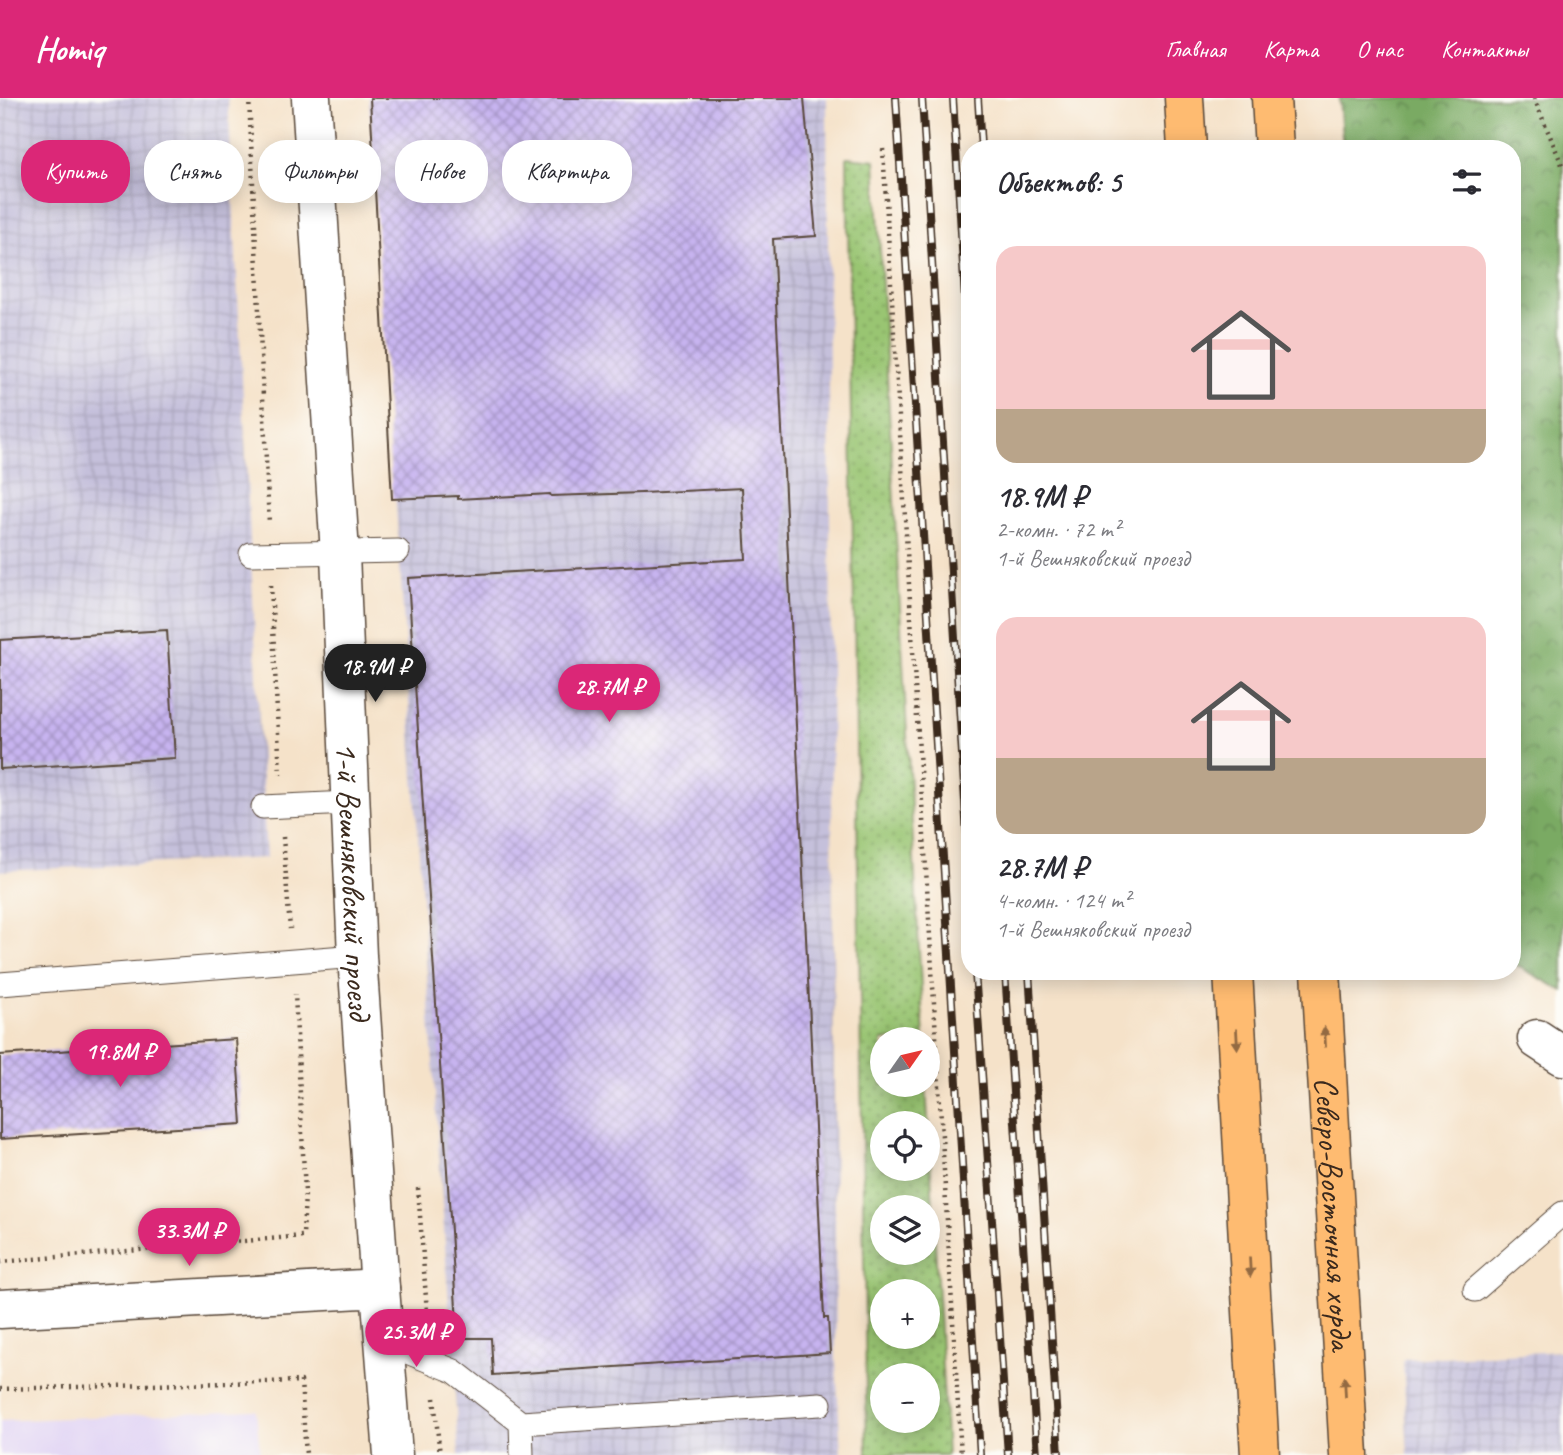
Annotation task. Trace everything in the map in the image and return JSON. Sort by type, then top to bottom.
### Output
[{"type":"main road","points":[[1184,98],[1186,140]]},
{"type":"main road","points":[[1271,98],[1273,140]]},
{"type":"main road","points":[[1234,980],[1260,1455]]},
{"type":"main road","name":"Северо-Восточная хорда","points":[[1322,980],[1349,1455]]},
{"type":"street","name":"1-й Вешняковский проезд","points":[[311,98],[340,554],[357,956],[393,1455]]},
{"type":"street","points":[[0,1308],[380,1288]]},
{"type":"lane","points":[[260,554],[398,551]]},
{"type":"lane","points":[[272,807],[349,803]]},
{"type":"lane","points":[[0,984],[357,956]]},
{"type":"lane","points":[[1475,1290],[1563,1213]]},
{"type":"lane","points":[[385,1343],[454,1371],[521,1423],[820,1404]]},
{"type":"lane","points":[[521,1423],[522,1455]]},
{"type":"path","points":[[0,1262],[303,1236],[305,1193],[293,961],[272,807],[260,554],[249,98]]},
{"type":"path","points":[[1534,98],[1563,167]]},
{"type":"path","points":[[883,149],[961,1455]]},
{"type":"path","points":[[418,1188],[440,1455]]},
{"type":"path","points":[[0,1389],[301,1381],[306,1455]]},
{"type":"shaded area","points":[[0,98],[228,98],[230,140],[144,140],[144,203],[233,203],[266,858],[0,871]]},
{"type":"shaded area","points":[[369,98],[827,98],[836,1361],[841,1455],[459,1455],[376,203],[381,203],[381,140],[372,140]]},
{"type":"shaded area","points":[[1563,1351],[1563,1455],[1408,1455],[1403,1359]]},
{"type":"shaded area","points":[[256,1410],[260,1455],[0,1455],[0,1421]]},
{"type":"green space","points":[[1339,98],[1563,98],[1563,991],[1521,968],[1521,140],[1342,140]]},
{"type":"green space","points":[[847,157],[875,160],[923,1027],[870,1027],[870,1097],[927,1097],[927,1111],[870,1111],[870,1181],[931,1181],[932,1195],[870,1195],[870,1265],[936,1265],[937,1279],[870,1279],[870,1349],[940,1349],[940,1332],[947,1455],[867,1455]]},
{"type":"building","points":[[370,98],[804,98],[816,236],[773,239],[824,1318],[828,1318],[830,1353],[493,1375],[491,1338],[458,1338],[408,578],[746,559],[742,488],[392,499],[376,203],[381,203],[381,140],[372,140]]},
{"type":"building","points":[[167,630],[175,758],[0,769],[0,640]]},
{"type":"building","points":[[236,1039],[242,1124],[0,1139],[0,1055]]},
{"type":"railway","points":[[896,98],[980,1455]]},
{"type":"railway","points":[[922,98],[961,737]]},
{"type":"railway","points":[[953,98],[961,232]]},
{"type":"railway","points":[[978,98],[980,140]]},
{"type":"railway","points":[[976,980],[1008,1455]]},
{"type":"railway","points":[[1006,980],[1037,1455]]},
{"type":"railway","points":[[1030,980],[1059,1455]]}]
